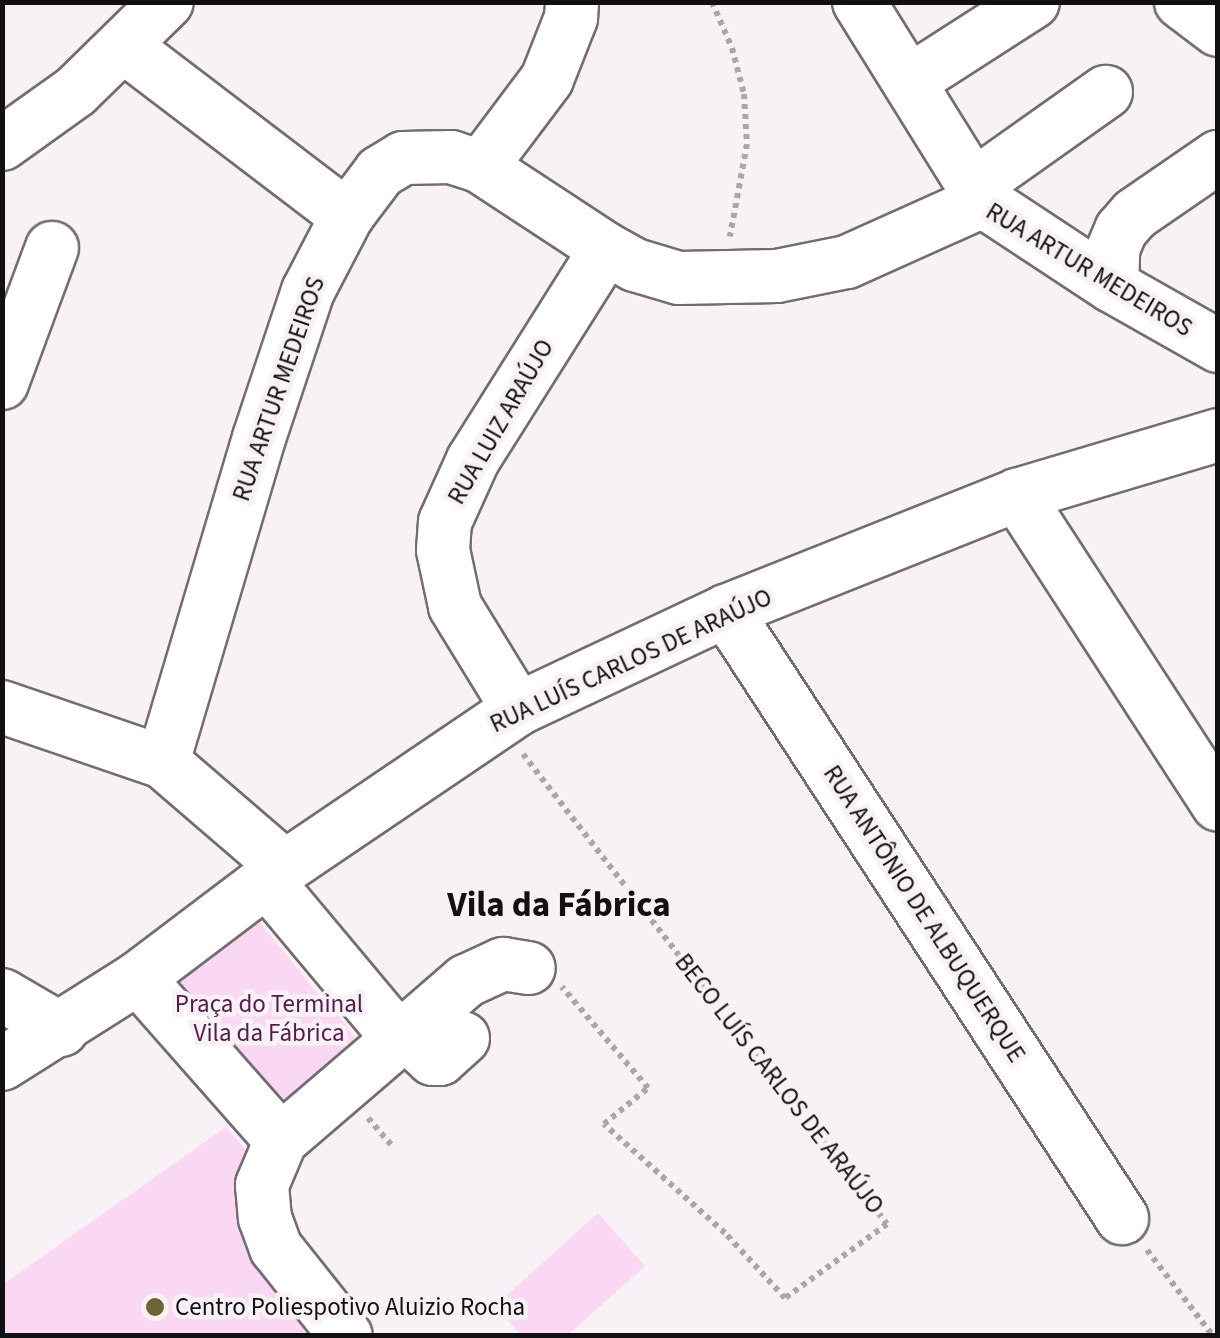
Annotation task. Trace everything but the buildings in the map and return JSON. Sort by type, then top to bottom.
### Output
[{"type":"street","points":[[2,144],[44,117],[125,47],[168,2]]},
{"type":"street","points":[[480,167],[547,79],[571,18],[572,2]]},
{"type":"street","points":[[859,2],[978,194],[1106,92]]},
{"type":"street","points":[[910,81],[1033,2]]},
{"type":"street","points":[[1181,2],[1218,30]]},
{"type":"street","points":[[125,47],[347,216]]},
{"type":"street","name":"RUA ARTUR MEDEIROS","points":[[164,762],[308,290],[347,216],[380,172],[403,158],[440,156],[480,167],[634,265],[679,278],[777,276],[847,262],[978,194],[1112,286],[1218,346]]},
{"type":"street","points":[[1112,286],[1114,249],[1121,230],[1135,214],[1218,157]]},
{"type":"street","points":[[2,383],[52,248]]},
{"type":"street","name":"RUA LUIZ ARAÚJO","points":[[507,715],[455,606],[442,550],[445,522],[473,460],[606,249]]},
{"type":"street","name":"RUA LUÍS CARLOS DE ARAÚJO","points":[[2,1064],[62,1030],[138,978],[276,874],[507,715],[726,611],[1016,496],[1218,435]]},
{"type":"street","points":[[1016,496],[1218,805]]},
{"type":"street","name":"RUA ANTÔNIO DE ALBUQUERQUE","points":[[726,611],[1122,1218]]},
{"type":"street","points":[[2,707],[164,762],[276,874],[402,1036],[438,1060],[463,1038]]},
{"type":"street","points":[[346,1336],[276,1248],[264,1218],[262,1185],[281,1140],[466,982],[503,964],[530,968]]},
{"type":"street","points":[[138,978],[281,1140]]},
{"type":"street","points":[[2,994],[62,1030]]},
{"type":"path","points":[[712,2],[740,78],[746,144],[727,253],[716,280]]},
{"type":"path","name":"BECO LUÍS CARLOS DE ARAÚJO","points":[[507,715],[887,1224],[785,1298],[725,1233],[604,1124],[648,1088],[555,979],[530,968]]},
{"type":"path","points":[[360,1109],[390,1144]]},
{"type":"path","points":[[1122,1218],[1213,1336]]},
{"type":"green space","name":"Praça do Terminal Vila da Fábrica","points":[[249,909],[318,994],[325,995],[355,1039],[353,1047],[275,1109],[169,979]]},
{"type":"green space","points":[[226,1127],[247,1151],[249,1189],[267,1266],[290,1312],[308,1335],[3,1335],[2,1285]]},
{"type":"green space","points":[[598,1213],[645,1266],[568,1335],[521,1335],[495,1306]]},
{"type":"place","name":"Centro Poliespotivo Aluizio Rocha","points":[[155,1307]]},
{"type":"district","name":"Vila da Fábrica","points":[[559,905]]}]
